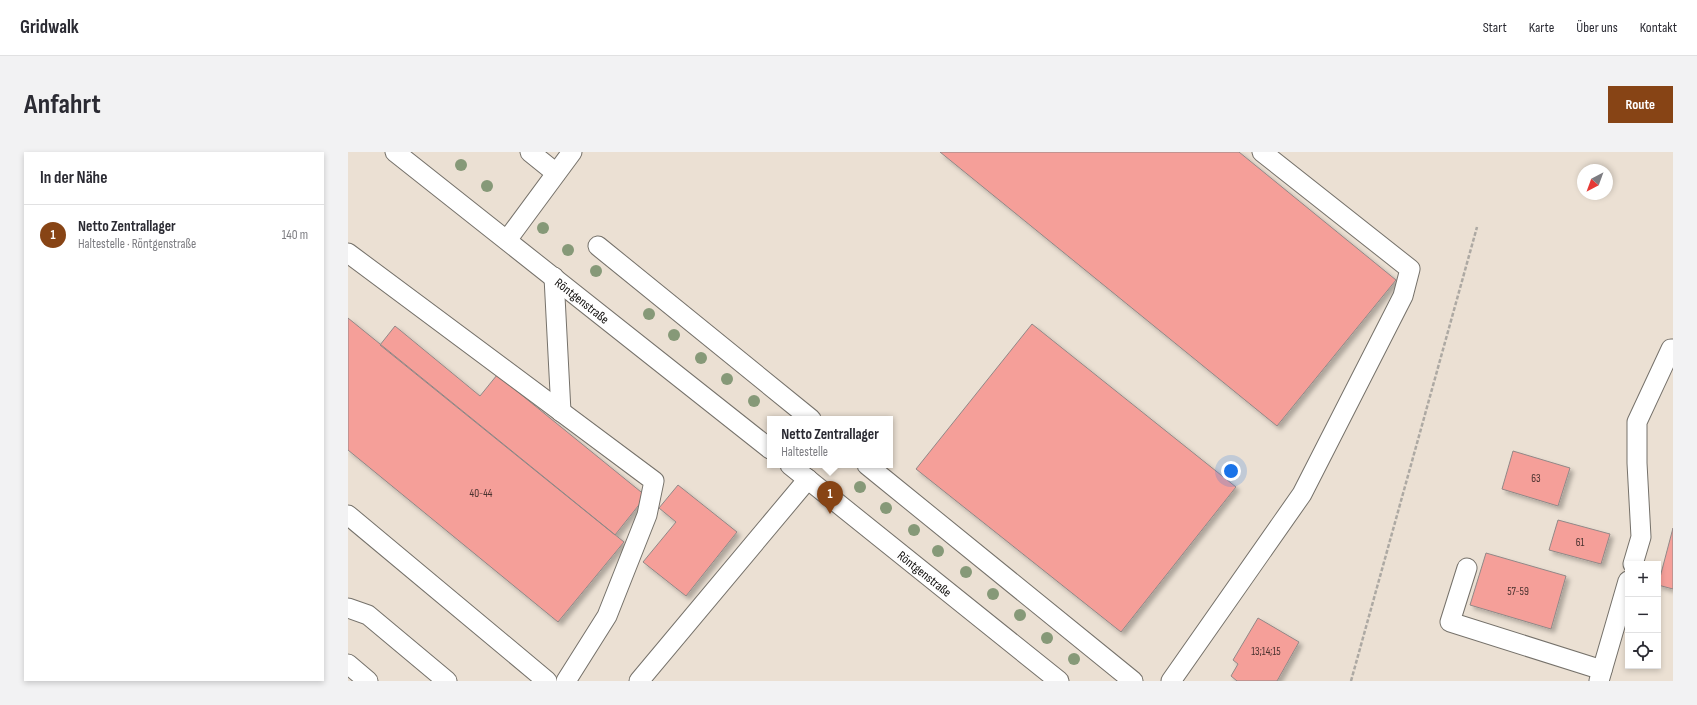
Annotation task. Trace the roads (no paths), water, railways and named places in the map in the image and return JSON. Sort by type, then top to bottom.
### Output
[{"type":"street","name":"Röntgenstraße","points":[[395,152],[767,447]]},
{"type":"street","points":[[530,152],[556,173]]},
{"type":"street","points":[[507,240],[572,152]]},
{"type":"street","points":[[1171,681],[1302,494],[1403,296],[1410,269],[1262,152]]},
{"type":"street","points":[[598,246],[807,416]]},
{"type":"street","points":[[348,253],[654,481],[647,516],[607,616],[566,681]]},
{"type":"street","points":[[554,277],[561,412]]},
{"type":"street","points":[[1634,561],[1641,537],[1637,463],[1637,422],[1670,349],[1673,349]]},
{"type":"street","name":"Röntgenstraße","points":[[794,468],[1060,681]]},
{"type":"street","points":[[871,468],[1133,681]]},
{"type":"street","points":[[638,681],[808,479]]},
{"type":"street","points":[[348,515],[547,681]]},
{"type":"street","points":[[1467,568],[1450,622],[1601,676],[1625,592]]},
{"type":"street","points":[[348,608],[368,615],[447,681]]},
{"type":"street","points":[[348,664],[368,681]]},
{"type":"place","name":"Netto Zentrallager","points":[[830,514]]}]
